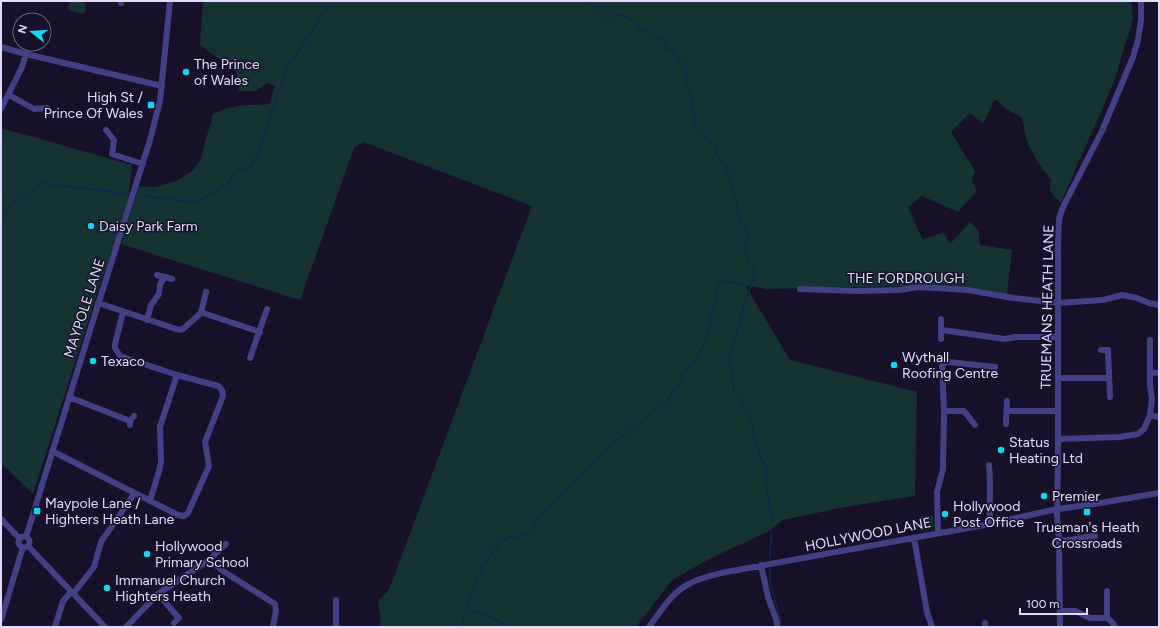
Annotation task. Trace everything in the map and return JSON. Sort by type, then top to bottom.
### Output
[{"type":"street","name":"MAYPOLE LANE","points":[[23,538],[52,451],[156,117],[162,86],[170,1]]},
{"type":"street","name":"TRUEMANS HEATH LANE","points":[[1060,627],[1059,541],[1057,510],[1058,244],[1060,214],[1102,131],[1133,57],[1138,40],[1141,20],[1141,1]]},
{"type":"street","points":[[1,47],[162,86]]},
{"type":"street","points":[[1,109],[22,67],[26,54]]},
{"type":"street","points":[[9,95],[34,109],[47,108]]},
{"type":"street","points":[[106,130],[114,140],[112,154],[142,164]]},
{"type":"street","points":[[157,275],[172,279]]},
{"type":"street","points":[[147,320],[151,305],[159,294],[160,285],[164,277]]},
{"type":"street","name":"THE FORDROUGH","points":[[800,289],[857,291],[899,290],[918,287],[968,290],[1013,298],[1058,303],[1104,300],[1122,295],[1159,305]]},
{"type":"street","points":[[98,303],[181,330],[201,313],[206,292]]},
{"type":"street","points":[[250,358],[267,309]]},
{"type":"street","points":[[52,451],[134,494],[178,515],[186,515],[209,466],[205,442],[223,396],[222,390],[218,386],[177,375],[122,357],[118,354],[115,344],[123,312]]},
{"type":"street","points":[[201,313],[260,332]]},
{"type":"street","points":[[941,319],[941,339]]},
{"type":"street","points":[[942,330],[1006,339],[1016,337],[1058,337]]},
{"type":"street","points":[[1058,439],[1120,437],[1138,434],[1144,429],[1150,415],[1152,399],[1150,340]]},
{"type":"street","points":[[1101,350],[1108,350],[1110,397]]},
{"type":"street","points":[[938,533],[937,492],[942,469],[944,411],[942,366],[944,363],[948,362],[992,365]]},
{"type":"street","points":[[1150,372],[1159,373]]},
{"type":"street","points":[[150,501],[159,471],[160,427],[177,375]]},
{"type":"street","points":[[1058,378],[1109,378]]},
{"type":"street","points":[[69,397],[131,421]]},
{"type":"street","points":[[1006,424],[1007,401]]},
{"type":"street","points":[[944,411],[964,412],[975,425]]},
{"type":"street","points":[[1007,412],[1058,411]]},
{"type":"street","points":[[1150,415],[1159,417]]},
{"type":"street","points":[[989,465],[987,475],[990,524]]},
{"type":"street","name":"HOLLYWOOD LANE","points":[[649,627],[673,596],[688,584],[721,573],[990,524],[1057,510],[1159,493]]},
{"type":"street","points":[[55,627],[63,601],[72,593],[94,567],[100,542],[134,494]]},
{"type":"street","points":[[1,519],[23,538],[29,541],[20,556],[1,620]]},
{"type":"street","points":[[1059,541],[1095,536]]},
{"type":"street","points":[[914,538],[927,612],[932,627]]},
{"type":"street","points":[[126,627],[158,594],[209,560],[226,544]]},
{"type":"street","points":[[25,547],[36,555],[105,627]]},
{"type":"street","points":[[20,556],[30,553],[36,555]]},
{"type":"street","points":[[209,560],[223,571],[275,604],[276,611],[273,627]]},
{"type":"street","points":[[761,566],[768,597],[777,622],[777,627]]},
{"type":"street","points":[[1107,591],[1107,618]]},
{"type":"street","points":[[158,594],[179,618],[174,623]]},
{"type":"street","points":[[336,600],[336,627]]},
{"type":"street","points":[[1060,611],[1075,611],[1090,618],[1107,618],[1115,627]]},
{"type":"green space","points":[[70,1],[86,1],[85,14],[69,11]]},
{"type":"green space","points":[[203,1],[1131,1],[1133,19],[1113,85],[1061,202],[1050,190],[1051,180],[1038,163],[1027,142],[1022,118],[1005,108],[995,99],[983,124],[970,113],[951,132],[975,171],[972,181],[977,191],[958,212],[922,196],[908,207],[923,240],[943,232],[950,244],[970,222],[978,230],[980,245],[1012,250],[1007,295],[971,287],[899,286],[767,289],[745,285],[790,360],[917,392],[915,496],[850,506],[782,520],[768,532],[713,557],[672,580],[636,627],[378,627],[381,621],[378,601],[389,590],[532,206],[363,142],[354,148],[300,300],[121,244],[139,186],[155,187],[177,181],[192,171],[200,161],[213,114],[236,106],[262,105],[270,103],[275,86],[267,83],[256,91],[239,91],[234,62],[219,59],[200,45]]},
{"type":"green space","points":[[1,128],[132,165],[129,194],[121,225],[101,281],[33,494],[1,463]]},
{"type":"green space","points":[[919,516],[933,516],[932,529],[921,531]]},
{"type":"waterway","points":[[142,196],[192,202],[204,198],[229,183],[234,172],[251,167],[262,143],[287,67],[324,12],[334,1]]},
{"type":"waterway","points":[[590,1],[606,18],[617,15],[626,16],[641,30],[651,32],[655,38],[662,38],[666,44],[666,52],[673,49],[678,61],[683,64],[687,72],[686,82],[690,95],[695,125],[703,132],[705,138],[716,148],[716,155],[725,165],[729,175],[740,218],[748,235],[745,253],[755,273],[753,281]]},
{"type":"waterway","points":[[1,217],[13,203],[42,183],[129,194]]},
{"type":"waterway","points":[[461,627],[472,589],[484,565],[501,542],[509,537],[526,535],[533,530],[539,515],[616,441],[666,402],[705,342],[710,326],[719,280],[750,286]]},
{"type":"waterway","points":[[752,283],[746,299],[729,361],[734,392],[742,402],[750,419],[760,455],[766,467],[766,480],[772,523],[770,557]]},
{"type":"waterway","points":[[770,569],[770,581],[782,627]]},
{"type":"waterway","points":[[469,609],[505,624]]},
{"type":"place","name":"The Prince of Wales","points":[[186,72]]},
{"type":"place","name":"High St / Prince Of Wales","points":[[151,105]]},
{"type":"place","name":"Daisy Park Farm","points":[[91,226]]},
{"type":"place","name":"Texaco","points":[[93,361]]},
{"type":"place","name":"Wythall Roofing Centre","points":[[894,365]]},
{"type":"place","name":"Status Heating Ltd","points":[[1001,450]]},
{"type":"place","name":"Premier","points":[[1044,496]]},
{"type":"place","name":"Maypole Lane / Highters Heath Lane","points":[[37,511]]},
{"type":"place","name":"Trueman's Heath Crossroads","points":[[1087,512]]},
{"type":"place","name":"Hollywood Post Office","points":[[945,514]]},
{"type":"place","name":"Hollywood Primary School","points":[[147,554]]},
{"type":"place","name":"Immanuel Church Highters Heath","points":[[107,588]]}]
